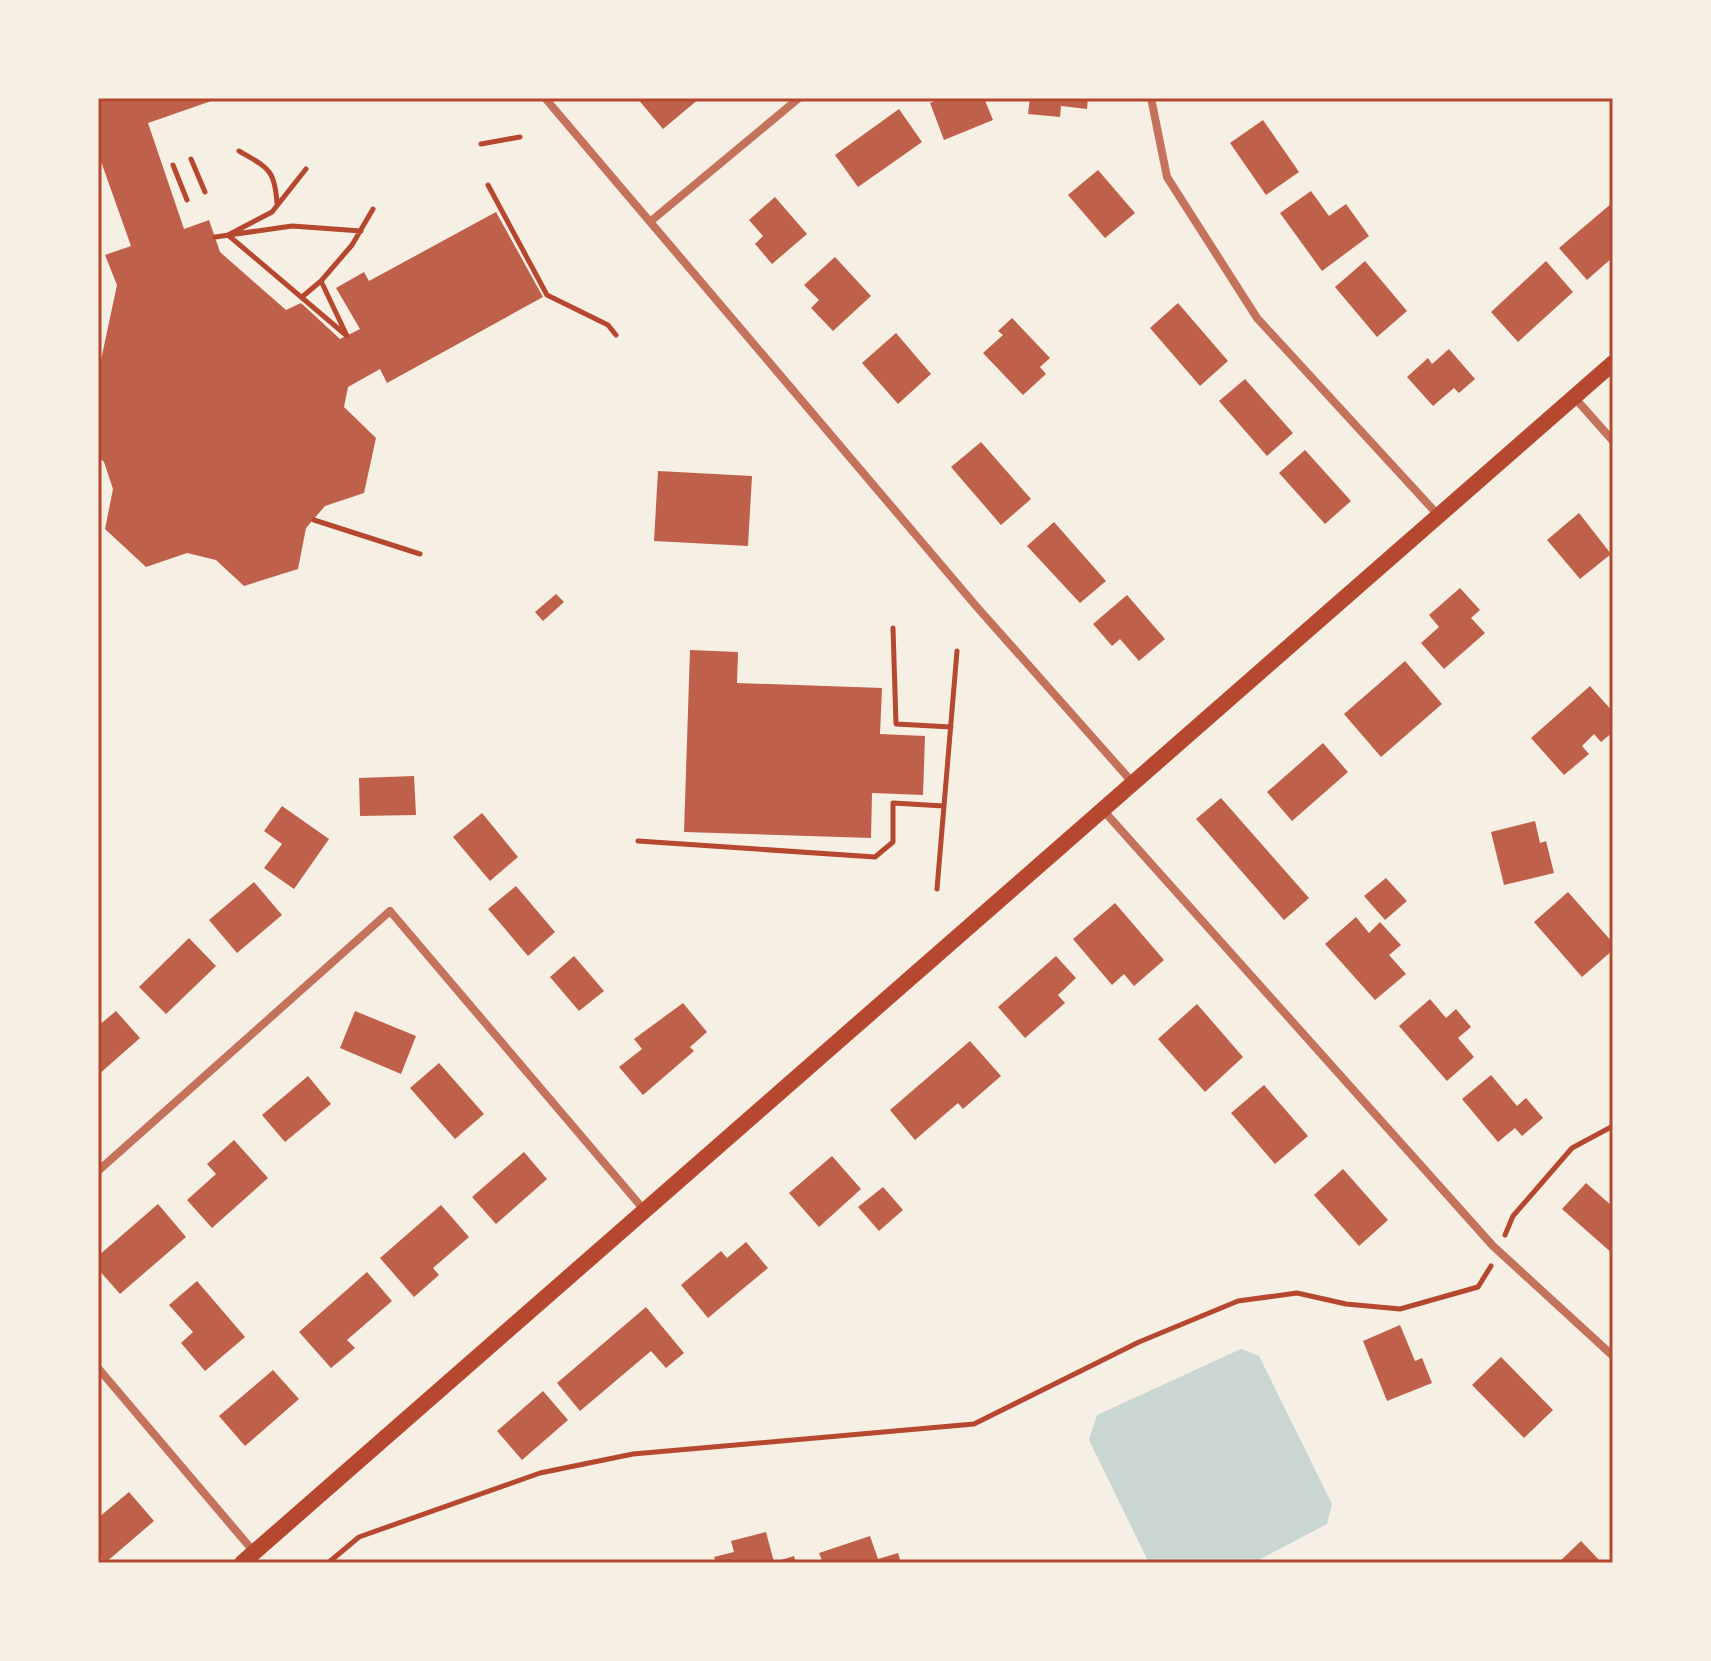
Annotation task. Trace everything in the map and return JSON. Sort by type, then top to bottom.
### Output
[{"type":"main road","points":[[248,1558],[1613,363]]},
{"type":"street","points":[[545,98],[976,606],[1134,784]]},
{"type":"street","points":[[651,221],[799,98]]},
{"type":"street","points":[[1151,98],[1167,177],[1257,318],[1439,516]]},
{"type":"street","points":[[1574,397],[1613,441]]},
{"type":"street","points":[[1103,810],[1493,1246],[1613,1356]]},
{"type":"street","points":[[98,1171],[390,911],[646,1212]]},
{"type":"street","points":[[98,1368],[248,1558]]},
{"type":"path","points":[[481,144],[520,137]]},
{"type":"path","points":[[239,151],[268,168],[276,178],[277,205]]},
{"type":"path","points":[[191,159],[205,192]]},
{"type":"path","points":[[173,165],[187,200]]},
{"type":"path","points":[[228,235],[272,212],[306,169]]},
{"type":"path","points":[[488,185],[547,295],[608,325],[616,335]]},
{"type":"path","points":[[302,297],[321,281],[361,231],[373,209]]},
{"type":"path","points":[[215,237],[292,226],[361,231]]},
{"type":"path","points":[[228,235],[347,336],[321,281]]},
{"type":"path","points":[[314,520],[420,554]]},
{"type":"path","points":[[893,628],[896,724],[951,727]]},
{"type":"path","points":[[937,889],[957,651]]},
{"type":"path","points":[[638,841],[875,857],[893,842],[893,803],[944,806]]},
{"type":"path","points":[[1506,1233],[1513,1216],[1572,1148],[1613,1126]]},
{"type":"path","points":[[328,1563],[359,1537],[540,1473],[633,1454],[974,1424],[1139,1342],[1238,1301],[1297,1293],[1346,1304],[1400,1309],[1478,1287],[1485,1275]]},
{"type":"shaded area","points":[[1241,1349],[1259,1356],[1332,1504],[1327,1524],[1253,1563],[1149,1563],[1089,1440],[1097,1415]]},
{"type":"building","points":[[98,98],[220,98],[148,123],[184,229],[209,220],[220,252],[286,310],[301,303],[340,339],[360,329],[336,288],[364,272],[369,281],[496,212],[543,297],[387,383],[380,369],[348,387],[344,407],[376,438],[364,493],[325,506],[306,528],[298,569],[244,586],[216,560],[187,553],[146,567],[105,529],[113,489],[104,462],[98,456],[98,374],[117,285],[105,255],[131,246],[98,153]]},
{"type":"building","points":[[637,98],[700,98],[663,129]]},
{"type":"building","points":[[942,98],[984,98],[993,120],[944,140],[930,103]]},
{"type":"building","points":[[1030,98],[1088,98],[1087,109],[1061,106],[1060,117],[1028,114]]},
{"type":"building","points":[[899,109],[922,142],[858,187],[835,155]]},
{"type":"building","points":[[1263,120],[1299,172],[1266,195],[1230,143]]},
{"type":"building","points":[[1098,170],[1135,213],[1105,238],[1068,195]]},
{"type":"building","points":[[1311,191],[1329,216],[1346,204],[1369,236],[1322,271],[1280,213]]},
{"type":"building","points":[[775,197],[807,234],[772,264],[755,244],[763,236],[749,220]]},
{"type":"building","points":[[1612,203],[1613,257],[1587,280],[1559,248]]},
{"type":"building","points":[[835,257],[871,296],[833,331],[811,308],[819,300],[804,285]]},
{"type":"building","points":[[1365,261],[1407,311],[1377,337],[1335,287]]},
{"type":"building","points":[[1546,261],[1573,292],[1518,342],[1491,312]]},
{"type":"building","points":[[1178,303],[1228,361],[1200,386],[1150,328]]},
{"type":"building","points":[[1012,318],[1050,358],[1040,367],[1046,374],[1023,395],[983,353],[1003,335],[998,331]]},
{"type":"building","points":[[896,333],[931,374],[898,404],[862,363]]},
{"type":"building","points":[[1449,349],[1475,379],[1459,393],[1454,388],[1433,406],[1407,377],[1428,358],[1432,364]]},
{"type":"building","points":[[1245,379],[1293,433],[1267,456],[1219,401]]},
{"type":"building","points":[[981,442],[1031,499],[1001,525],[951,467]]},
{"type":"building","points":[[1305,450],[1351,501],[1325,524],[1279,473]]},
{"type":"building","points":[[658,471],[752,476],[748,546],[654,541]]},
{"type":"building","points":[[1579,513],[1611,554],[1580,579],[1547,540]]},
{"type":"building","points":[[1054,522],[1106,581],[1080,603],[1027,546]]},
{"type":"building","points":[[1460,588],[1480,610],[1471,618],[1485,633],[1444,669],[1421,643],[1439,627],[1429,615]]},
{"type":"building","points":[[556,594],[564,602],[543,621],[535,612]]},
{"type":"building","points":[[1127,595],[1165,639],[1139,661],[1120,639],[1112,646],[1093,624]]},
{"type":"building","points":[[690,650],[738,652],[737,683],[882,688],[880,734],[925,736],[923,795],[872,793],[871,838],[684,832]]},
{"type":"building","points":[[1405,661],[1442,704],[1381,757],[1344,714]]},
{"type":"building","points":[[1590,686],[1613,712],[1613,732],[1601,742],[1594,734],[1582,746],[1589,754],[1564,775],[1531,738]]},
{"type":"building","points":[[1323,743],[1348,772],[1292,821],[1267,792]]},
{"type":"building","points":[[414,776],[416,815],[360,816],[359,778]]},
{"type":"building","points":[[1221,798],[1309,898],[1284,920],[1196,819]]},
{"type":"building","points":[[282,806],[329,839],[294,889],[264,868],[282,844],[264,831]]},
{"type":"building","points":[[482,813],[518,857],[490,881],[453,837]]},
{"type":"building","points":[[1535,821],[1540,843],[1546,841],[1554,873],[1504,885],[1491,832]]},
{"type":"building","points":[[1386,878],[1407,901],[1385,920],[1364,896]]},
{"type":"building","points":[[254,882],[282,915],[237,953],[209,920]]},
{"type":"building","points":[[516,886],[555,932],[528,956],[488,909]]},
{"type":"building","points":[[1568,892],[1613,943],[1613,950],[1582,977],[1534,922]]},
{"type":"building","points":[[1115,903],[1164,960],[1134,986],[1124,974],[1112,985],[1073,939]]},
{"type":"building","points":[[1356,917],[1369,933],[1380,922],[1401,945],[1389,955],[1406,974],[1375,1000],[1325,944]]},
{"type":"building","points":[[189,938],[216,966],[166,1014],[139,987]]},
{"type":"building","points":[[574,956],[604,991],[579,1011],[550,977]]},
{"type":"building","points":[[1056,956],[1076,978],[1058,995],[1065,1003],[1025,1038],[998,1007]]},
{"type":"building","points":[[1430,999],[1446,1018],[1456,1009],[1471,1027],[1458,1038],[1474,1057],[1447,1081],[1399,1026]]},
{"type":"building","points":[[683,1003],[707,1032],[690,1047],[694,1051],[643,1095],[619,1067],[642,1049],[634,1039]]},
{"type":"building","points":[[1197,1004],[1243,1057],[1205,1092],[1158,1039]]},
{"type":"building","points":[[116,1011],[140,1038],[98,1075],[98,1026]]},
{"type":"building","points":[[355,1011],[416,1036],[401,1074],[340,1048]]},
{"type":"building","points":[[970,1041],[1001,1076],[963,1109],[958,1103],[915,1140],[890,1110]]},
{"type":"building","points":[[439,1063],[484,1114],[455,1139],[410,1088]]},
{"type":"building","points":[[1491,1075],[1517,1106],[1526,1098],[1543,1118],[1522,1136],[1515,1128],[1498,1142],[1462,1099]]},
{"type":"building","points":[[308,1076],[331,1104],[285,1142],[262,1115]]},
{"type":"building","points":[[1264,1085],[1308,1136],[1275,1164],[1231,1113]]},
{"type":"building","points":[[234,1140],[268,1178],[212,1228],[187,1200],[216,1174],[207,1164]]},
{"type":"building","points":[[524,1152],[547,1179],[496,1224],[472,1197]]},
{"type":"building","points":[[832,1156],[861,1189],[819,1227],[789,1193]]},
{"type":"building","points":[[1343,1169],[1388,1220],[1359,1246],[1314,1195]]},
{"type":"building","points":[[1586,1183],[1613,1207],[1613,1254],[1562,1209]]},
{"type":"building","points":[[883,1187],[903,1210],[879,1231],[858,1207]]},
{"type":"building","points":[[158,1204],[186,1237],[120,1294],[98,1269],[98,1256]]},
{"type":"building","points":[[441,1205],[469,1237],[433,1268],[439,1275],[414,1297],[380,1258]]},
{"type":"building","points":[[746,1242],[768,1268],[708,1318],[681,1285],[721,1251],[727,1258]]},
{"type":"building","points":[[367,1272],[392,1301],[347,1340],[355,1348],[331,1368],[299,1332]]},
{"type":"building","points":[[197,1281],[245,1337],[205,1371],[181,1343],[193,1332],[169,1305]]},
{"type":"building","points":[[646,1307],[684,1353],[666,1368],[651,1351],[580,1411],[557,1383]]},
{"type":"building","points":[[1400,1325],[1415,1361],[1422,1358],[1432,1383],[1387,1401],[1363,1341]]},
{"type":"building","points":[[1501,1357],[1553,1410],[1524,1438],[1472,1385]]},
{"type":"building","points":[[273,1370],[299,1399],[245,1446],[219,1416]]},
{"type":"building","points":[[543,1391],[568,1420],[522,1460],[497,1431]]},
{"type":"building","points":[[129,1492],[154,1521],[105,1563],[98,1554],[98,1518]]},
{"type":"building","points":[[766,1532],[774,1562],[794,1556],[796,1563],[716,1563],[714,1557],[734,1552],[731,1541]]},
{"type":"building","points":[[870,1536],[878,1559],[898,1553],[901,1563],[823,1563],[819,1553]]},
{"type":"building","points":[[1581,1541],[1602,1563],[1558,1563]]}]
